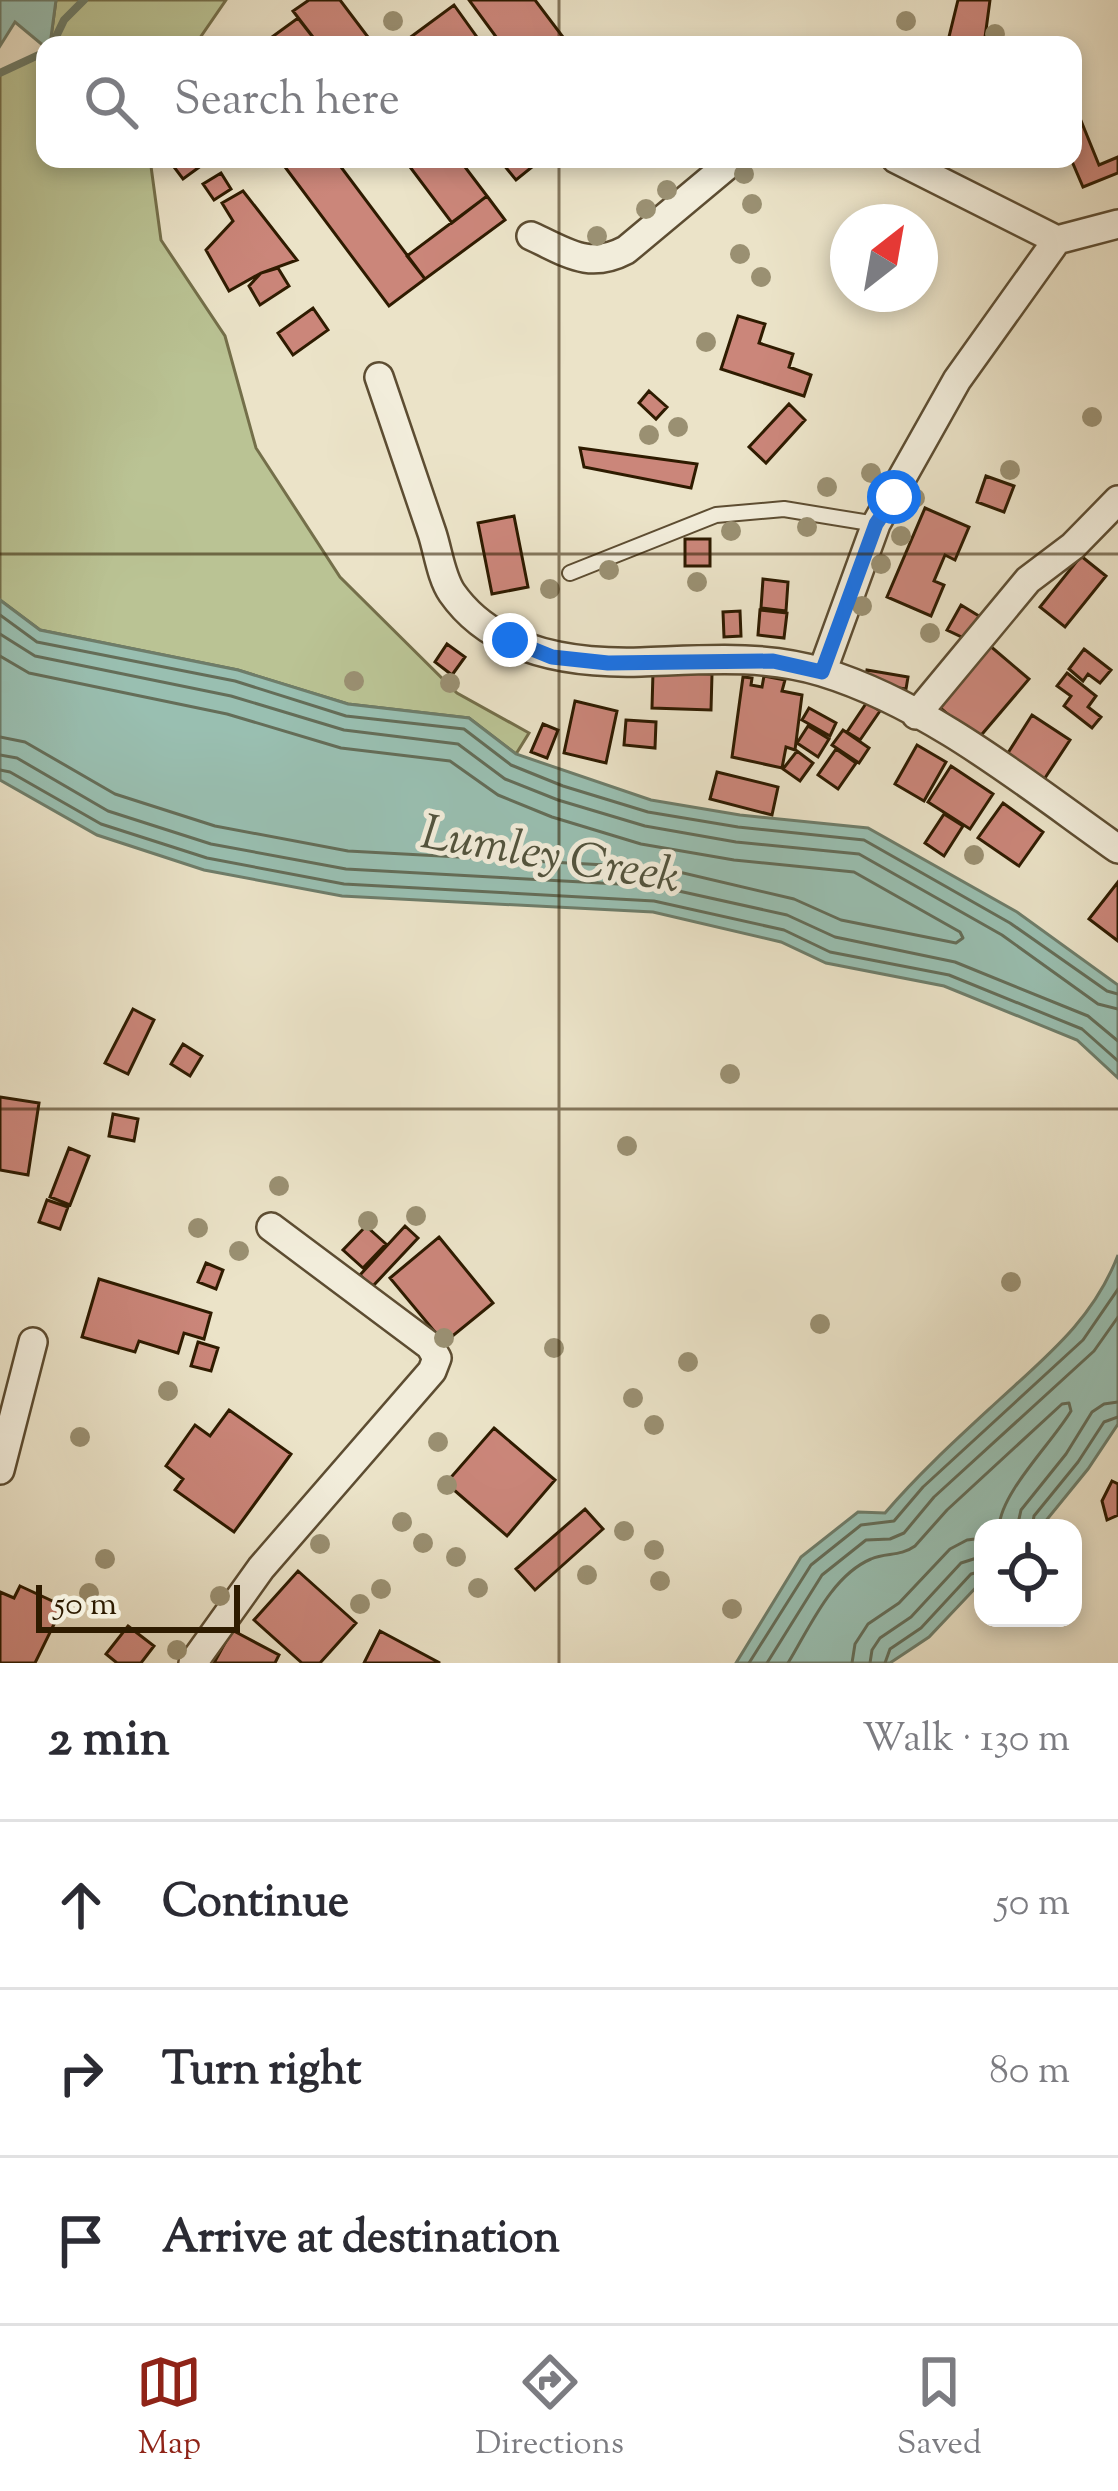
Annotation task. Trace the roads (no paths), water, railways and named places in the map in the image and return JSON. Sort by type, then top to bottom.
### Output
[{"type":"street","points":[[531,236],[584,260],[607,261],[724,168]]},
{"type":"street","points":[[914,168],[1057,240]]},
{"type":"street","points":[[822,672],[876,524],[956,380],[1057,240],[1118,224]]},
{"type":"street","points":[[380,377],[450,590],[477,621],[552,657],[608,663],[773,661],[822,672],[891,700],[1118,849]]},
{"type":"street","points":[[916,715],[1028,580],[1072,546],[1118,500]]},
{"type":"street","points":[[193,1663],[261,1568],[433,1371],[437,1358],[430,1346],[271,1227]]},
{"type":"street","points":[[0,1470],[33,1342]]},
{"type":"lane","points":[[570,572],[716,515],[784,509],[876,524]]},
{"type":"water","points":[[0,0],[56,0],[51,36],[36,40],[15,22],[0,46]]},
{"type":"water","name":"Lumley Creek","points":[[0,600],[40,630],[238,670],[348,704],[469,718],[516,754],[651,800],[868,828],[1017,912],[1118,985],[1118,1078],[1077,1040],[944,986],[826,963],[781,942],[653,912],[342,896],[204,870],[97,835],[0,780]]},
{"type":"water","points":[[1118,1255],[1118,1424],[1047,1519],[974,1519],[974,1590],[929,1637],[890,1663],[736,1663],[801,1557],[858,1512],[885,1513],[1068,1334]]},
{"type":"waterway","points":[[56,36],[64,20],[84,0]]},
{"type":"waterway","points":[[0,73],[36,56]]}]
